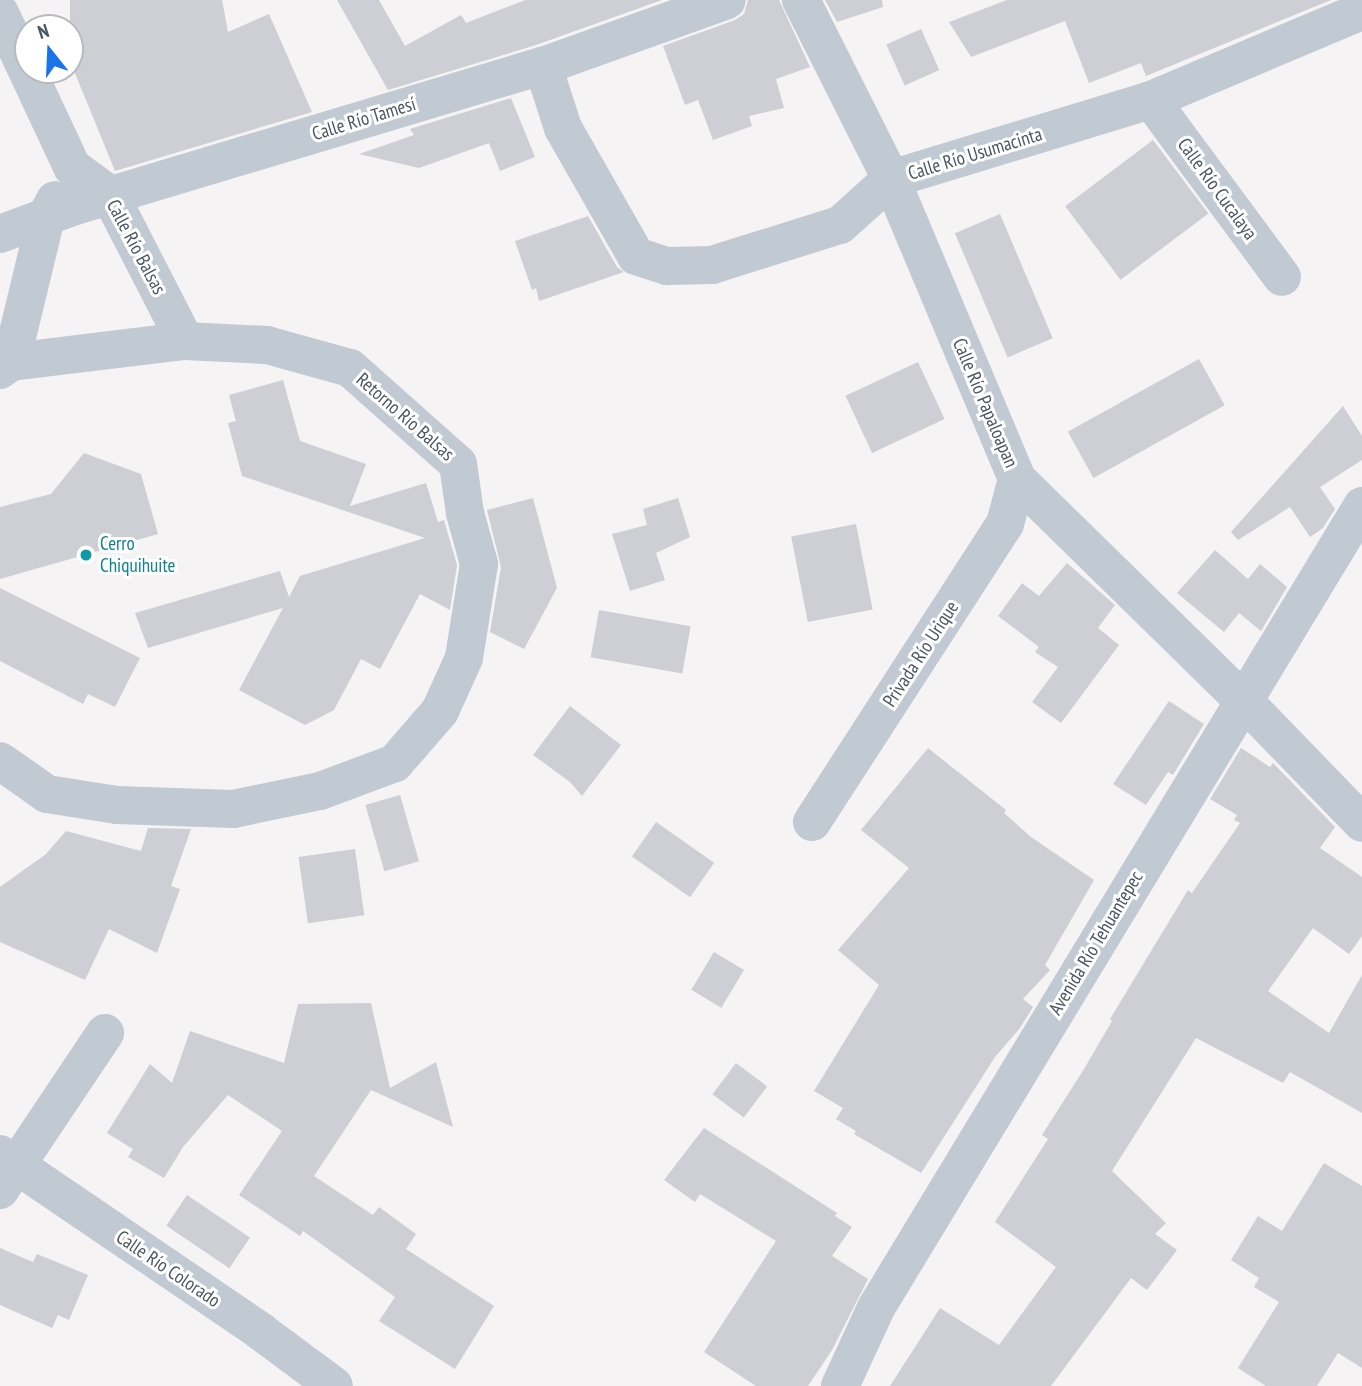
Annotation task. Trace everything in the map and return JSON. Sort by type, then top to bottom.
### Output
[{"type":"street","name":"Calle Río Tamesí","points":[[0,234],[110,195],[543,66],[727,0]]},
{"type":"street","name":"Calle Río Papaloapan","points":[[801,0],[891,179],[1017,479],[1243,700],[1362,823]]},
{"type":"street","name":"Calle Río Usumacinta","points":[[543,66],[563,128],[636,256],[667,266],[712,265],[840,225],[891,179],[1151,100],[1354,9]]},
{"type":"street","name":"Calle Río Balsas","points":[[0,13],[72,167],[110,195],[186,341]]},
{"type":"street","name":"Calle Río Cucalaya","points":[[1151,100],[1282,277]]},
{"type":"street","points":[[5,366],[46,217],[72,167]]},
{"type":"street","name":"Retorno Río Balsas","points":[[0,761],[47,794],[117,805],[233,810],[320,791],[396,763],[440,711],[464,658],[478,564],[465,513],[458,464],[350,368],[267,345],[186,341],[5,366]]},
{"type":"street","name":"Privada Río Urique","points":[[812,822],[1005,524],[1017,479]]},
{"type":"street","name":"Avenida Río Tehuantepec","points":[[840,1386],[876,1308],[1362,506]]},
{"type":"street","points":[[6,1170],[104,1033]]},
{"type":"street","name":"Calle Río Colorado","points":[[6,1170],[260,1331],[334,1386]]},
{"type":"building","points":[[70,0],[222,0],[228,32],[269,14],[312,112],[115,171],[79,84],[84,84],[84,14],[70,14]]},
{"type":"building","points":[[337,0],[379,0],[405,46],[461,15],[466,23],[525,0],[662,0],[536,45],[388,90]]},
{"type":"building","points":[[748,0],[779,0],[810,67],[776,79],[784,108],[749,116],[752,126],[713,140],[698,100],[685,105],[663,46],[735,20],[744,14]]},
{"type":"building","points":[[825,0],[882,0],[883,7],[837,22]]},
{"type":"building","points":[[1007,0],[1331,0],[1146,76],[1141,63],[1089,83],[1065,21],[971,57],[949,22]]},
{"type":"building","points":[[921,29],[939,70],[905,86],[886,44]]},
{"type":"building","points":[[511,98],[535,157],[500,171],[489,143],[419,168],[359,154],[414,135],[410,129]]},
{"type":"building","points":[[1153,140],[1208,213],[1121,280],[1065,206]]},
{"type":"building","points":[[1000,214],[1053,338],[1008,357],[955,233]]},
{"type":"building","points":[[588,216],[617,267],[624,272],[539,301],[536,288],[532,290],[515,241]]},
{"type":"building","points":[[1199,359],[1225,405],[1094,478],[1068,432]]},
{"type":"building","points":[[918,362],[945,419],[872,453],[845,396]]},
{"type":"building","points":[[283,380],[300,441],[366,464],[350,506],[426,483],[438,522],[444,520],[457,565],[450,610],[420,594],[380,669],[361,659],[334,710],[305,725],[239,690],[283,608],[148,648],[135,613],[280,571],[289,597],[300,576],[425,538],[242,476],[228,423],[236,421],[229,395]]},
{"type":"building","points":[[1343,406],[1362,436],[1362,460],[1320,487],[1335,509],[1323,528],[1310,537],[1290,507],[1238,540],[1231,532]]},
{"type":"building","points":[[84,453],[141,474],[158,534],[0,579],[0,507],[51,494]]},
{"type":"building","points":[[533,498],[557,588],[524,649],[490,632],[501,567],[487,510]]},
{"type":"building","points":[[678,498],[690,537],[656,553],[665,580],[630,591],[612,534],[647,525],[643,509]]},
{"type":"building","points":[[856,524],[873,609],[808,622],[791,537]]},
{"type":"building","points":[[1215,550],[1248,579],[1260,564],[1287,587],[1261,631],[1239,613],[1224,632],[1177,593]]},
{"type":"building","points":[[1067,563],[1115,605],[1098,628],[1119,645],[1061,723],[1032,702],[1058,667],[1035,652],[1039,647],[998,616],[1022,583],[1039,596]]},
{"type":"building","points":[[0,588],[140,658],[115,707],[88,694],[83,704],[0,661]]},
{"type":"building","points":[[599,610],[691,626],[682,673],[591,657]]},
{"type":"building","points":[[1169,701],[1204,724],[1173,775],[1168,772],[1146,805],[1113,784]]},
{"type":"building","points":[[570,706],[621,745],[582,796],[570,782],[533,755]]},
{"type":"building","points":[[928,748],[1006,810],[1004,813],[1031,837],[1094,880],[1045,965],[1050,970],[1023,999],[1033,1007],[1020,1028],[995,1057],[921,1173],[854,1134],[856,1131],[836,1119],[843,1108],[814,1091],[879,985],[838,950],[909,868],[861,830]]},
{"type":"building","points":[[1241,748],[1270,767],[1273,763],[1335,827],[1320,848],[1362,877],[1362,936],[1349,954],[1313,928],[1268,991],[1329,1033],[1362,975],[1362,1113],[1290,1072],[1283,1083],[1196,1038],[1112,1171],[1166,1223],[1155,1234],[1177,1250],[1147,1290],[1131,1278],[1051,1386],[890,1386],[940,1308],[999,1345],[1056,1267],[995,1222],[1048,1139],[1042,1135],[1084,1069],[1112,1021],[1110,1019],[1188,890],[1192,893],[1240,823],[1234,820],[1237,815],[1210,799]]},
{"type":"building","points":[[400,795],[419,861],[384,871],[365,805]]},
{"type":"building","points":[[656,822],[714,863],[690,897],[632,856]]},
{"type":"building","points":[[148,828],[191,829],[171,886],[180,889],[157,953],[109,929],[85,980],[0,942],[0,887],[46,854],[66,831],[141,851]]},
{"type":"building","points":[[355,849],[364,915],[308,923],[299,857]]},
{"type":"building","points":[[714,952],[744,970],[721,1008],[691,990]]},
{"type":"building","points":[[371,1003],[390,1088],[436,1062],[453,1127],[371,1090],[314,1176],[373,1215],[379,1207],[416,1234],[406,1249],[494,1306],[455,1369],[379,1321],[395,1297],[303,1231],[300,1236],[239,1195],[282,1131],[228,1095],[183,1147],[164,1178],[128,1157],[133,1149],[107,1133],[150,1064],[172,1083],[190,1031],[284,1063],[298,1004]]},
{"type":"building","points":[[736,1063],[767,1086],[744,1118],[713,1094]]},
{"type":"building","points":[[704,1128],[837,1213],[835,1216],[852,1227],[832,1256],[868,1279],[832,1350],[808,1386],[756,1386],[704,1352],[776,1241],[700,1194],[695,1202],[664,1180]]},
{"type":"building","points":[[1324,1163],[1362,1186],[1362,1368],[1338,1353],[1317,1386],[1266,1386],[1238,1368],[1279,1302],[1254,1287],[1259,1278],[1231,1260],[1258,1216],[1282,1231]]},
{"type":"building","points":[[187,1195],[250,1237],[229,1268],[166,1226]]},
{"type":"building","points":[[0,1248],[33,1262],[37,1254],[88,1275],[69,1320],[58,1315],[52,1328],[0,1305]]},
{"type":"place","name":"Cerro Chiquihuite","points":[[86,555]]}]
